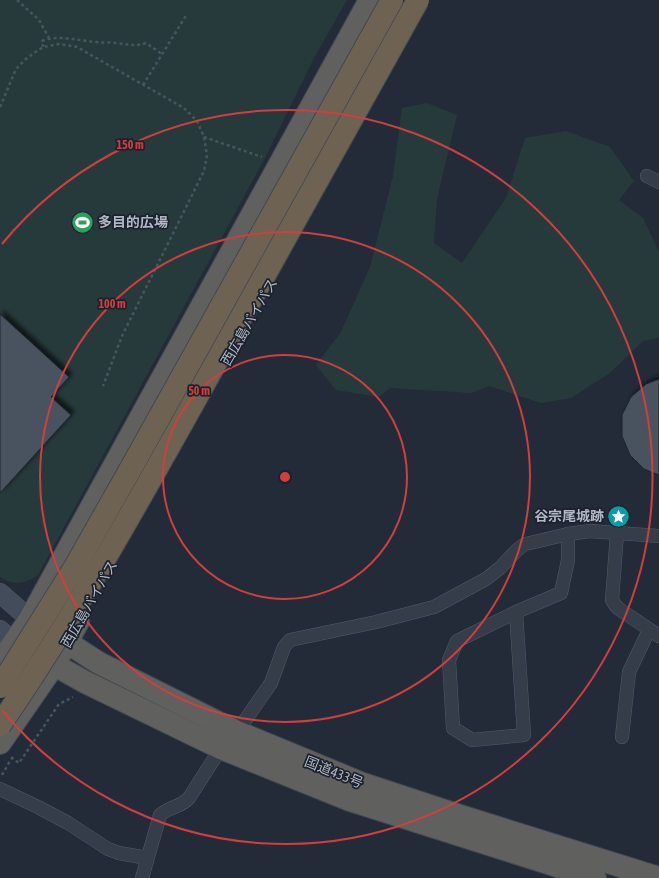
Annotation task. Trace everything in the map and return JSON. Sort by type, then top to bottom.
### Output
[{"type":"highway","points":[[0,663],[7,636],[30,619],[370,0]]},
{"type":"highway","points":[[0,687],[82,554],[392,0]]},
{"type":"highway","name":"西広島バイパス","points":[[0,725],[29,682],[106,557],[418,0]]},
{"type":"highway","name":"西広島バイパス","points":[[9,751],[66,643],[357,132],[430,0]]},
{"type":"highway","name":"国道433号","points":[[30,619],[99,663],[237,732],[362,784],[659,878]]},
{"type":"highway","name":"国道433号","points":[[7,636],[85,682],[221,748],[350,800],[595,878]]},
{"type":"main road","points":[[0,594],[30,619]]},
{"type":"street","points":[[647,176],[659,182]]},
{"type":"street","points":[[237,732],[271,683],[284,647],[290,640],[376,622],[434,607],[486,579],[525,544],[568,534],[590,531],[659,536]]},
{"type":"street","points":[[617,533],[612,600],[619,609],[654,633],[629,672],[622,737]]},
{"type":"street","points":[[516,612],[524,735],[472,740],[453,728],[449,660],[457,642],[516,612],[561,592],[568,560],[568,534]]},
{"type":"street","points":[[142,878],[160,815],[165,810],[184,803],[189,798],[221,748]]},
{"type":"street","points":[[0,783],[38,807],[68,823],[108,849],[119,853],[147,858]]},
{"type":"path","points":[[17,0],[39,20],[49,38]]},
{"type":"path","points":[[143,84],[187,14]]},
{"type":"path","points":[[43,47],[42,41],[49,38],[58,37],[133,46],[146,43],[162,54]]},
{"type":"path","points":[[0,107],[16,69],[27,58],[43,47],[59,44],[77,47],[184,108],[197,121],[204,137],[207,155],[204,172],[122,336],[103,386]]},
{"type":"path","points":[[204,137],[265,158]]},
{"type":"path","points":[[9,751],[19,763],[59,704]]},
{"type":"path","points":[[0,783],[9,751]]},
{"type":"shaded area","points":[[0,0],[347,0],[314,58],[265,158],[38,575],[19,583],[10,582],[0,577]]},
{"type":"shaded area","points":[[427,103],[457,115],[437,199],[434,243],[462,263],[506,198],[525,138],[566,131],[610,147],[634,181],[619,200],[643,218],[659,252],[659,338],[643,341],[610,373],[571,398],[541,403],[489,386],[471,393],[390,388],[379,397],[336,390],[316,365],[341,332],[370,267],[393,176],[402,108]]},
{"type":"building","points":[[0,314],[69,377],[51,397],[71,415],[0,493]]},
{"type":"building","points":[[659,379],[659,475],[644,469],[630,455],[622,436],[622,415],[631,397],[646,384]]},
{"type":"place","name":"多目的広場","points":[[82,222]]},
{"type":"place","name":"谷宗尾城跡","points":[[619,516]]}]
